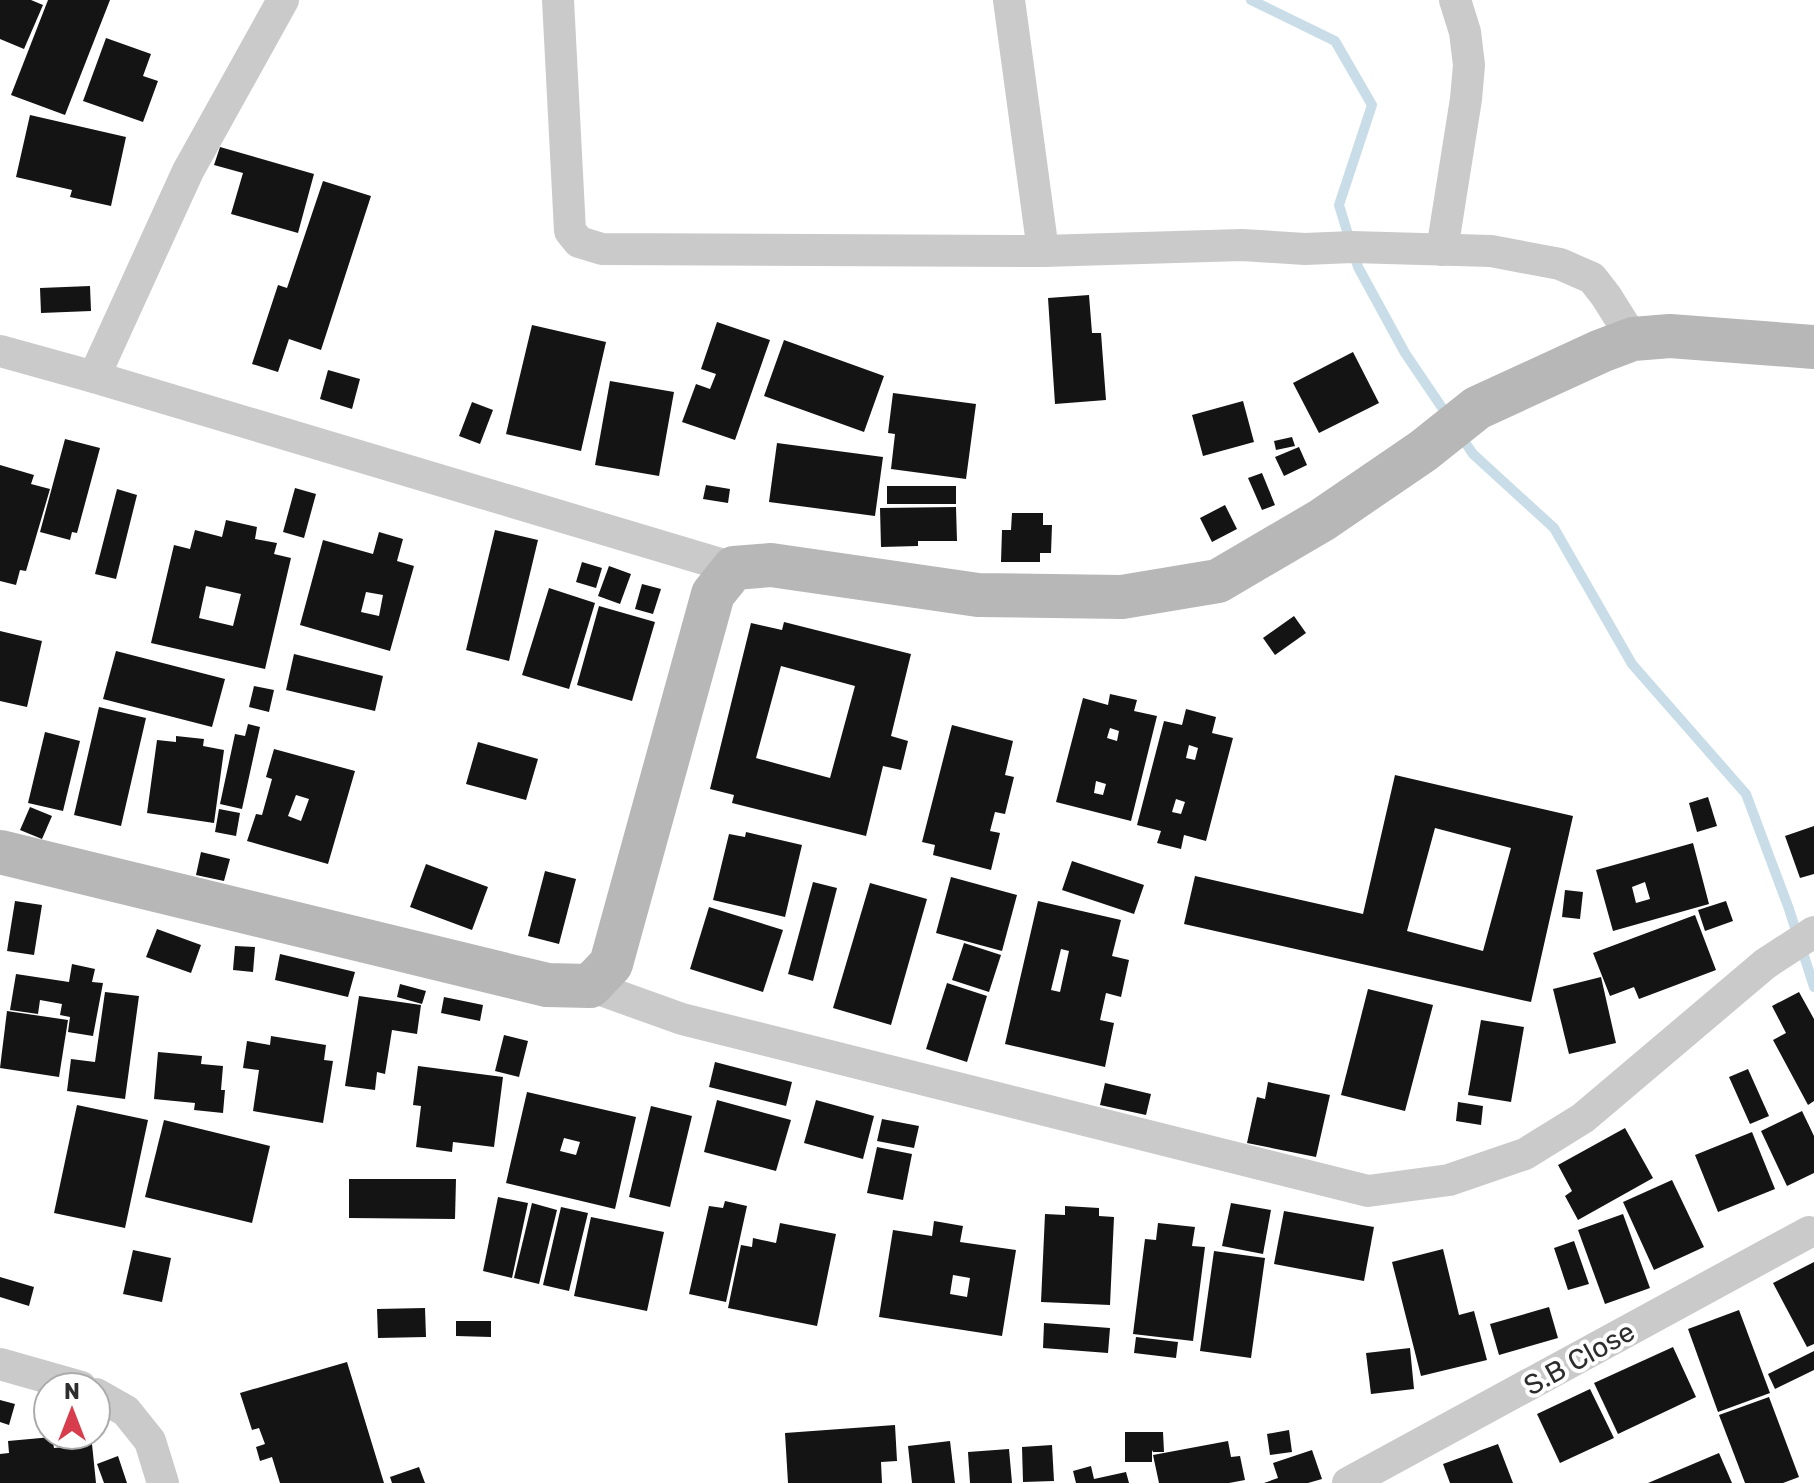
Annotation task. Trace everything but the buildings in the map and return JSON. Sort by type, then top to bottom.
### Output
[{"type":"street","points":[[94,377],[188,171],[283,0]]},
{"type":"street","points":[[558,0],[570,231],[579,242],[602,249],[1043,251],[1242,245],[1305,249],[1352,247],[1491,251],[1560,264],[1592,278],[1633,339]]},
{"type":"street","points":[[1009,0],[1043,251]]},
{"type":"street","points":[[1442,250],[1469,65],[1465,32],[1455,0]]},
{"type":"street","points":[[0,351],[734,568],[771,565],[978,595],[1122,597],[1218,581],[1322,520],[1423,451],[1477,408],[1633,339],[1670,336],[1814,347]]},
{"type":"street","points":[[590,986],[611,964],[713,594],[734,568]]},
{"type":"street","points":[[0,852],[547,985],[590,986],[682,1019],[1368,1191],[1449,1180],[1525,1154],[1583,1118],[1765,964],[1814,932]]},
{"type":"street","name":"S.B Close","points":[[1348,1483],[1809,1232]]},
{"type":"street","points":[[0,1364],[32,1373]]},
{"type":"street","points":[[112,1403],[126,1411],[150,1441],[163,1483]]},
{"type":"waterway","points":[[1251,0],[1335,41],[1372,105],[1339,205],[1358,267],[1405,353],[1449,418]]},
{"type":"waterway","points":[[1460,435],[1473,454],[1554,528],[1632,664],[1746,794],[1814,987]]}]
